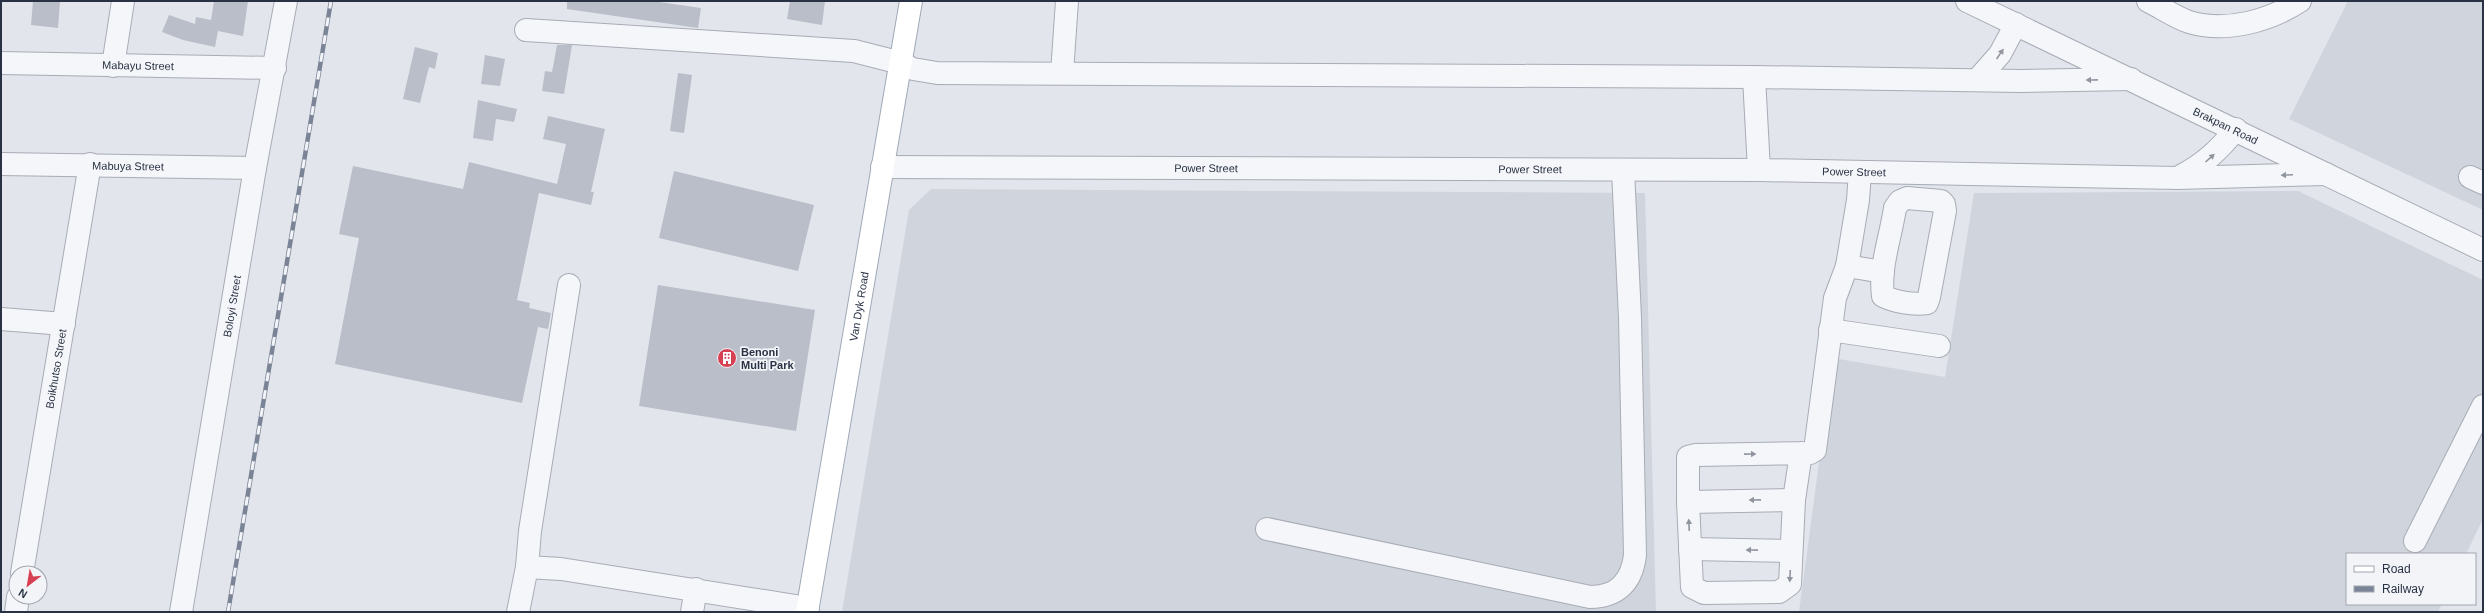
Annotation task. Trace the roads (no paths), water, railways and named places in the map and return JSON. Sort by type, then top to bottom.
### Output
[{"type":"main road","name":"Van Dyk Road","points":[[808,610],[911,1]]},
{"type":"street","points":[[113,66],[123,1]]},
{"type":"street","name":"Boloyi Street","points":[[181,612],[255,168],[286,1]]},
{"type":"street","points":[[1062,73],[1068,1]]},
{"type":"street","name":"Brakpan Road","points":[[1967,1],[2236,129],[2483,250]]},
{"type":"street","points":[[2148,1],[2190,22],[2222,26],[2252,22],[2282,12],[2300,1]]},
{"type":"street","points":[[1978,79],[2000,54],[2016,24]]},
{"type":"street","points":[[526,30],[810,46],[854,51],[901,63],[913,69],[937,73],[1754,77],[1978,79],[2028,81],[2131,79]]},
{"type":"street","name":"Mabayu Street","points":[[1,63],[274,68]]},
{"type":"street","points":[[1754,77],[1759,170]]},
{"type":"street","points":[[2178,178],[2202,166],[2221,148],[2236,129]]},
{"type":"street","name":"Mabuya Street","points":[[1,164],[90,164],[255,168]]},
{"type":"street","name":"Boikhutso Street","points":[[23,565],[90,164]]},
{"type":"street","name":"Power Street","points":[[882,167],[1759,170],[2178,178],[2326,174]]},
{"type":"street","points":[[1267,529],[1590,597],[1600,597],[1620,588],[1629,579],[1635,555],[1630,318],[1623,170]]},
{"type":"street","points":[[1801,453],[1794,500],[1790,584],[1779,592],[1704,593],[1692,586],[1687,461],[1691,456],[1801,453],[1815,450],[1818,443],[1830,330],[1835,298],[1847,266],[1858,200],[1860,172]]},
{"type":"street","points":[[1907,198],[1941,201],[1944,204],[1945,211],[1927,303],[1890,300],[1883,296],[1883,272],[1895,208],[1900,201],[1907,198]]},
{"type":"street","points":[[1847,266],[1883,272]]},
{"type":"street","points":[[518,612],[527,567],[530,531],[569,285]]},
{"type":"street","points":[[1,320],[64,324]]},
{"type":"street","points":[[1830,330],[1939,346]]},
{"type":"street","points":[[2415,541],[2483,406]]},
{"type":"street","points":[[1688,502],[1794,500]]},
{"type":"street","points":[[1690,549],[1791,551]]},
{"type":"street","points":[[527,567],[561,569],[696,589],[808,610]]},
{"type":"street","points":[[692,612],[696,589]]},
{"type":"railway","points":[[228,612],[331,1]]},
{"type":"place","name":"Benoni Multi Park","points":[[727,358]]}]
